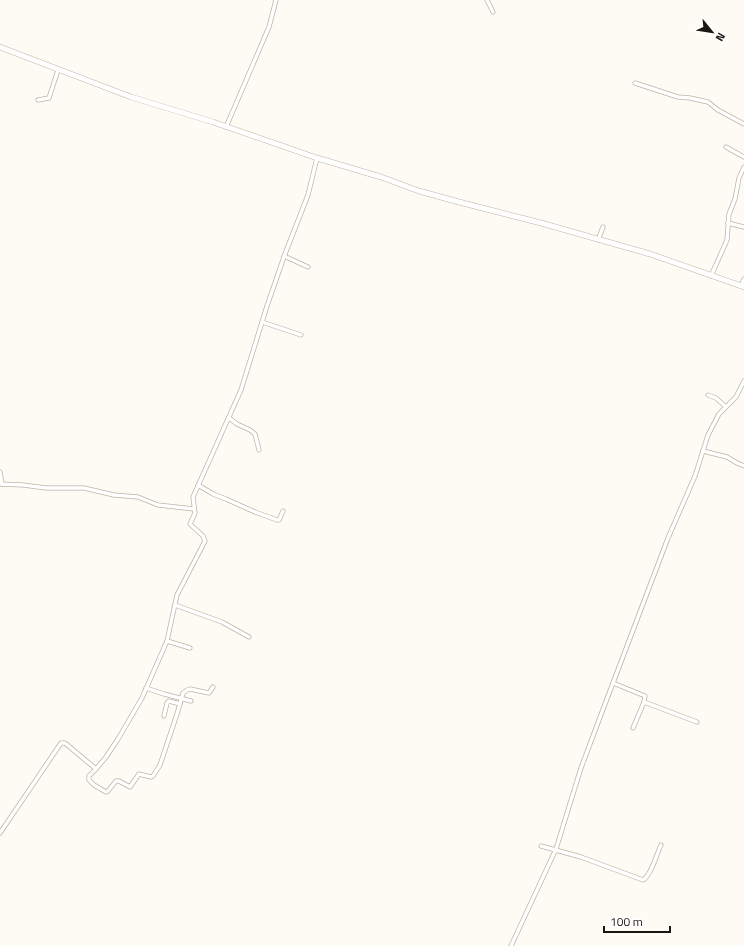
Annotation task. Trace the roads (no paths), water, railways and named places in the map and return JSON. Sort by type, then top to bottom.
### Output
[{"type":"main road","points":[[0,47],[131,97],[317,158],[381,177],[419,191],[541,223],[650,254],[743,287]]},
{"type":"street","points":[[226,127],[269,27],[276,0]]},
{"type":"street","points":[[487,0],[493,12]]},
{"type":"street","points":[[38,100],[49,98],[58,70]]},
{"type":"street","points":[[635,83],[678,97],[708,102],[718,110],[744,124]]},
{"type":"street","points":[[726,148],[744,157]]},
{"type":"street","points":[[213,687],[209,693],[194,689],[187,690],[183,693],[160,765],[153,776],[151,777],[139,774],[130,787],[116,781],[106,792],[95,786],[89,780],[89,776],[106,757],[138,706],[167,641],[177,594],[205,540],[203,536],[190,524],[195,513],[193,499],[241,390],[284,256],[308,195],[317,158]]},
{"type":"street","points":[[711,276],[726,244],[729,214],[735,199],[739,178],[744,167]]},
{"type":"street","points":[[728,224],[744,227]]},
{"type":"street","points":[[598,240],[603,227]]},
{"type":"street","points":[[284,256],[308,267]]},
{"type":"street","points":[[743,287],[744,279]]},
{"type":"street","points":[[262,322],[301,335]]},
{"type":"street","points":[[511,946],[553,848],[613,683],[668,538],[695,476],[713,423],[724,405],[736,397],[744,381]]},
{"type":"street","points":[[708,396],[716,398],[724,405]]},
{"type":"street","points":[[229,418],[255,434],[258,450]]},
{"type":"street","points":[[704,451],[727,457],[744,466]]},
{"type":"street","points":[[0,472],[1,484],[23,484],[47,488],[84,488],[114,495],[138,497],[158,505],[194,509]]},
{"type":"street","points":[[198,485],[212,494],[277,520],[279,520],[283,511]]},
{"type":"street","points":[[175,605],[222,622],[249,637]]},
{"type":"street","points":[[167,641],[190,648]]},
{"type":"street","points":[[613,683],[644,696],[645,698],[634,728]]},
{"type":"street","points":[[146,688],[191,701]]},
{"type":"street","points":[[164,716],[167,703],[169,701],[180,704]]},
{"type":"street","points":[[644,702],[697,722]]},
{"type":"street","points":[[0,833],[61,744],[65,743],[73,748],[96,769]]},
{"type":"street","points":[[541,846],[553,848],[608,866],[643,880],[646,879],[661,845]]}]
